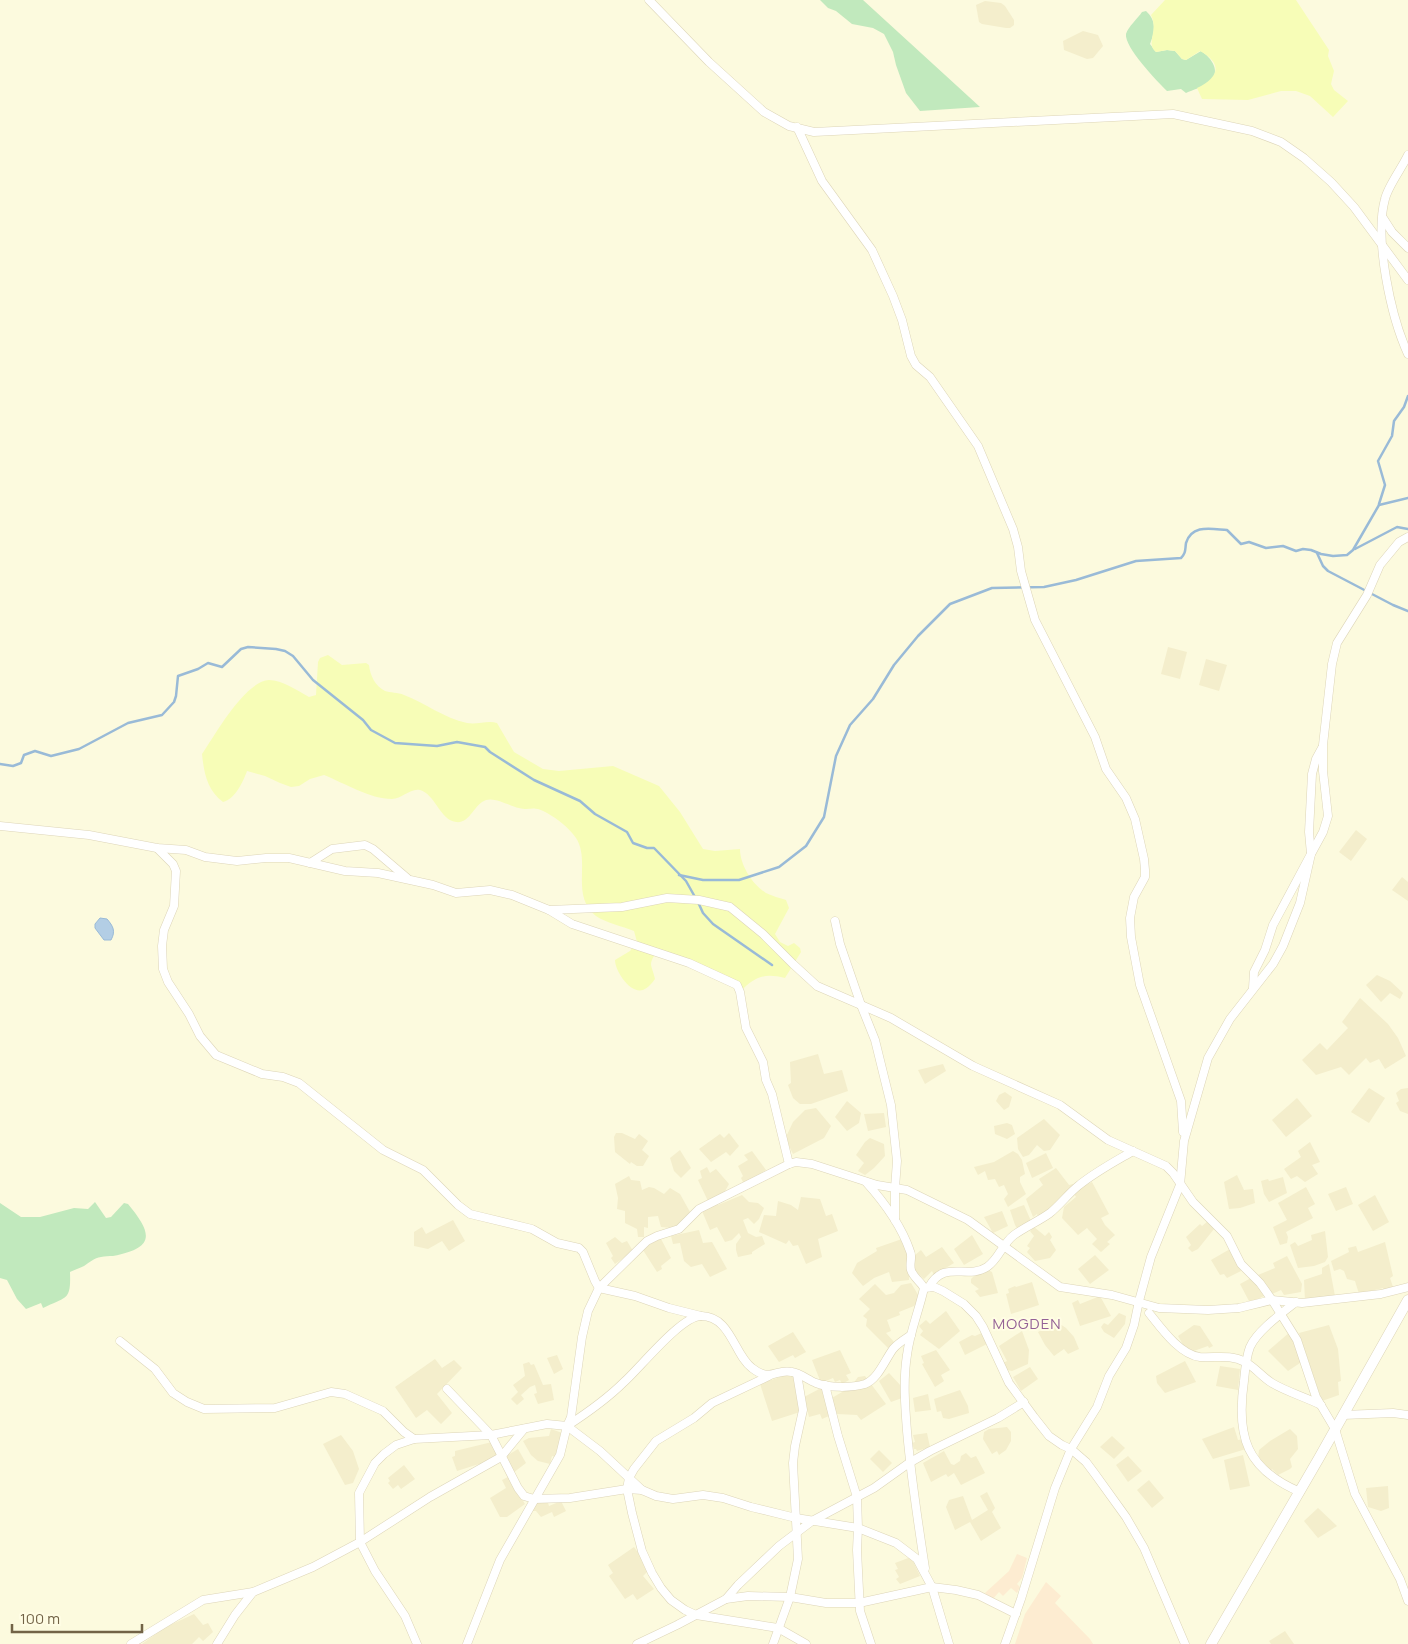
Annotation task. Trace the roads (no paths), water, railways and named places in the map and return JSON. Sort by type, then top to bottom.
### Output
[{"type":"street","points":[[649,0],[709,62],[764,112],[789,126],[814,132],[1173,114],[1252,131],[1281,142],[1304,158],[1331,182],[1354,207],[1408,280]]},
{"type":"street","points":[[796,127],[822,182],[872,250],[896,304],[911,356],[916,365],[930,377],[978,446],[1013,529],[1018,547],[1021,571],[1035,620],[1095,737],[1106,769],[1126,798],[1135,818],[1144,859],[1145,877],[1134,897],[1130,918],[1131,937],[1140,985],[1182,1101],[1184,1141],[1180,1185],[1151,1257],[1126,1348],[1109,1376],[1097,1407],[1071,1449],[1055,1488],[1016,1614],[1004,1644]]},
{"type":"street","points":[[1408,155],[1385,199],[1381,243],[1386,278],[1396,323],[1408,354]]},
{"type":"street","points":[[1383,218],[1392,232],[1408,248]]},
{"type":"street","points":[[1253,990],[1254,972],[1265,950],[1272,925],[1323,832],[1328,816],[1323,771],[1323,745],[1332,664],[1337,643],[1367,595],[1383,560],[1399,542],[1408,537]]},
{"type":"street","points":[[1184,1141],[1208,1058],[1230,1019],[1273,964],[1284,946],[1300,903],[1311,854],[1309,832],[1312,774],[1323,745]]},
{"type":"street","points":[[0,826],[89,835],[157,848],[186,850],[205,857],[236,861],[289,858],[345,871],[366,871],[408,879],[456,893],[490,890],[512,894],[549,910],[572,924],[689,963],[737,985],[740,992],[746,1028],[763,1062],[766,1080],[772,1094],[789,1164]]},
{"type":"street","points":[[310,863],[332,849],[365,845],[373,849],[408,879]]},
{"type":"street","points":[[157,848],[173,864],[176,871],[174,906],[164,930],[162,946],[163,969],[168,982],[190,1014],[200,1036],[216,1054],[262,1074],[283,1077],[299,1083],[384,1150],[424,1170],[458,1205],[470,1214],[532,1229],[556,1243],[579,1248],[583,1252],[599,1288],[635,1296],[713,1320],[724,1327],[733,1338],[744,1360],[750,1367],[759,1373],[771,1376]]},
{"type":"street","points":[[549,910],[622,907],[667,898],[699,900],[730,907],[763,934],[817,986],[891,1018],[973,1066],[1060,1105],[1108,1140],[1166,1166],[1193,1202],[1227,1236],[1241,1264],[1272,1300],[1297,1340],[1316,1397],[1335,1429],[1355,1494],[1400,1579],[1408,1602]]},
{"type":"street","points":[[835,921],[840,944],[875,1040],[891,1105],[897,1161],[895,1222]]},
{"type":"street","points":[[926,1573],[909,1463],[904,1380],[915,1316],[927,1288],[937,1276],[948,1271],[981,1271],[994,1260],[1003,1245],[1014,1236],[1051,1212],[1079,1186],[1100,1170],[1133,1151]]},
{"type":"street","points":[[467,1644],[500,1560],[560,1455],[571,1417],[582,1337],[588,1311],[599,1288],[647,1241],[679,1229],[699,1209],[789,1164],[796,1162],[812,1164],[864,1181],[908,1190],[968,1220],[1060,1287],[1112,1295],[1159,1308],[1208,1310],[1239,1308],[1272,1300],[1302,1303],[1381,1294],[1408,1287]]},
{"type":"street","points":[[864,1181],[880,1198],[895,1222],[911,1253],[910,1268],[912,1272],[927,1288],[943,1291],[964,1304],[976,1316],[984,1327],[1009,1383],[1049,1436],[1071,1449],[1086,1462],[1126,1517],[1144,1548],[1185,1644]]},
{"type":"street","points":[[1211,1644],[1300,1492],[1408,1300]]},
{"type":"street","points":[[1296,1302],[1257,1337],[1250,1347],[1242,1394],[1242,1425],[1252,1457],[1265,1473],[1300,1492]]},
{"type":"street","points":[[1134,1324],[1159,1308]]},
{"type":"street","points":[[1149,1313],[1166,1335],[1189,1354],[1200,1357],[1222,1356],[1246,1362],[1271,1383],[1321,1405]]},
{"type":"street","points":[[567,1426],[582,1417],[624,1382],[680,1326],[692,1318],[701,1316]]},
{"type":"street","points":[[806,1644],[778,1628],[696,1616],[671,1600],[652,1573],[642,1551],[627,1489],[629,1478],[656,1441],[694,1418],[712,1403],[771,1376],[792,1371],[834,1387],[864,1384],[872,1380],[894,1348],[911,1335]]},
{"type":"street","points":[[120,1341],[155,1369],[173,1393],[204,1409],[276,1408],[331,1392],[345,1394],[383,1410],[404,1432],[414,1439]]},
{"type":"street","points":[[773,1644],[790,1597],[798,1559],[793,1463],[803,1410],[797,1374]]},
{"type":"street","points":[[825,1385],[856,1497],[859,1603],[862,1619],[871,1644]]},
{"type":"street","points":[[447,1389],[490,1436],[524,1496],[534,1500],[570,1498],[627,1489],[642,1490],[656,1496],[673,1499],[703,1495],[723,1498],[796,1518],[858,1528],[880,1535],[908,1550],[917,1559],[926,1573],[932,1587],[948,1644]]},
{"type":"street","points":[[637,1644],[696,1616],[726,1599],[738,1585],[798,1531],[812,1521],[874,1488],[909,1463],[930,1451],[998,1418],[1024,1402]]},
{"type":"street","points":[[1343,1414],[1393,1413],[1408,1415]]},
{"type":"street","points":[[416,1644],[405,1616],[375,1571],[360,1542],[361,1519],[359,1501],[362,1486],[375,1463],[396,1445],[414,1439],[490,1436],[547,1424],[567,1426],[593,1446],[642,1490]]},
{"type":"street","points":[[131,1644],[203,1600],[253,1592],[313,1567],[360,1542],[416,1505],[501,1457],[524,1429]]},
{"type":"street","points":[[1400,1579],[1408,1584]]},
{"type":"street","points":[[726,1599],[748,1596],[790,1597],[826,1602],[859,1603],[932,1587],[978,1595],[1016,1614]]},
{"type":"street","points":[[217,1644],[235,1615],[253,1592]]},
{"type":"water","points":[[100,918],[107,919],[112,926],[114,931],[111,940],[104,940],[95,928],[95,924]]},
{"type":"waterway","points":[[1379,504],[1385,485],[1378,461],[1392,436],[1394,421],[1404,407],[1408,396]]},
{"type":"waterway","points":[[679,875],[703,880],[739,880],[779,867],[806,846],[824,817],[836,756],[850,725],[873,699],[894,665],[918,636],[950,604],[992,588],[1044,587],[1076,580],[1136,561],[1181,558],[1185,553],[1189,537],[1197,530],[1203,529],[1227,530],[1241,544],[1249,542],[1266,548],[1283,546],[1296,551],[1303,549],[1333,556],[1347,555],[1353,550],[1379,505],[1408,498]]},
{"type":"waterway","points":[[1355,549],[1397,527],[1408,529]]},
{"type":"waterway","points":[[1317,553],[1323,566],[1328,571],[1408,611]]},
{"type":"waterway","points":[[0,764],[13,766],[21,763],[24,755],[35,751],[51,756],[79,749],[128,723],[162,715],[174,702],[178,676],[198,669],[208,663],[222,667],[241,649],[248,647],[276,649],[285,651],[293,656],[313,680],[363,720],[371,730],[395,743],[437,746],[457,742],[485,747],[534,780],[580,801],[595,814],[627,832],[633,843],[647,848],[654,848],[686,881],[695,897]]},
{"type":"waterway","points":[[698,902],[703,913],[713,924],[772,965]]},
{"type":"district","name":"MOGDEN","points":[[1027,1323]]}]
